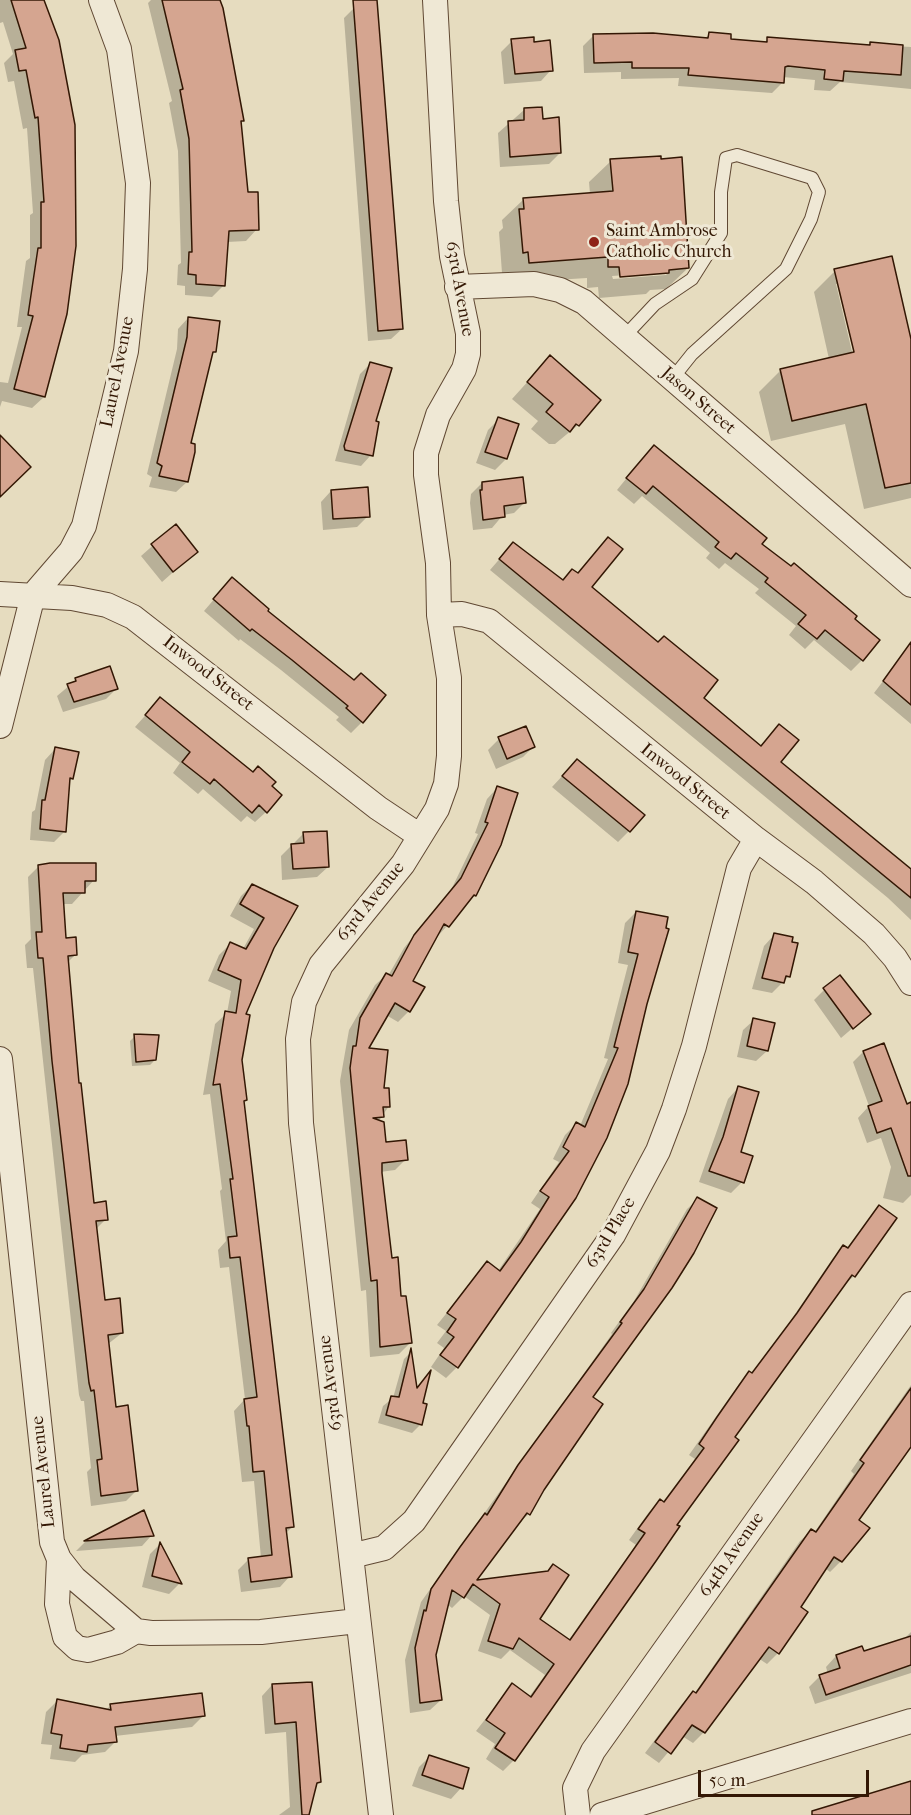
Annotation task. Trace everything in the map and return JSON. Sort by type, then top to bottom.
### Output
[{"type":"street","name":"Laurel Avenue","points":[[0,726],[33,595],[71,551],[84,526],[126,351],[135,269],[138,183],[119,49],[102,0]]},
{"type":"street","name":"63rd Avenue","points":[[381,1815],[301,1123],[298,1040],[304,1002],[321,965],[403,864],[437,809],[446,784],[449,756],[449,678],[439,615],[438,563],[426,475],[426,453],[438,415],[464,369],[468,354],[468,333],[457,287],[446,201],[435,0]]},
{"type":"street","name":"Jason Street","points":[[457,287],[524,284],[560,290],[584,302],[910,582]]},
{"type":"street","name":"Inwood Street","points":[[0,594],[72,598],[107,605],[133,617],[378,808],[420,836]]},
{"type":"street","name":"Inwood Street","points":[[439,615],[462,614],[489,621],[756,839],[814,882],[874,934],[895,958],[911,983]]},
{"type":"street","name":"63rd Place","points":[[351,1556],[384,1548],[414,1521],[613,1236],[658,1151],[674,1109],[694,1046],[739,868],[756,839]]},
{"type":"street","name":"Laurel Avenue","points":[[0,1059],[52,1542],[59,1559],[74,1578],[136,1630]]},
{"type":"street","name":"64th Avenue","points":[[578,1815],[575,1788],[593,1751],[911,1304]]},
{"type":"street","points":[[59,1559],[57,1604],[64,1637],[77,1648],[88,1650],[117,1642],[136,1630],[151,1633],[261,1632],[357,1621]]},
{"type":"street","points":[[602,1815],[911,1721]]},
{"type":"lane","points":[[624,338],[655,304],[692,279],[721,233],[721,192],[726,158],[737,155],[812,178],[819,192],[811,219],[786,269],[692,354],[672,379]]},
{"type":"building","points":[[11,0],[44,0],[59,40],[75,125],[76,246],[67,314],[45,397],[14,389],[33,316],[28,315],[38,248],[41,248],[41,202],[44,202],[38,117],[35,118],[26,70],[19,71],[15,50],[26,48]]},
{"type":"building","points":[[162,0],[220,0],[223,8],[244,121],[241,121],[248,192],[258,192],[259,230],[229,231],[225,286],[196,284],[196,275],[188,274],[189,252],[192,252],[189,139],[180,90],[183,89]]},
{"type":"building","points":[[353,0],[377,0],[403,329],[378,331]]},
{"type":"building","points":[[709,32],[731,34],[731,39],[767,42],[767,37],[870,45],[870,42],[903,45],[901,75],[844,71],[843,81],[824,79],[825,70],[788,66],[785,67],[784,83],[688,75],[689,68],[632,68],[632,62],[594,63],[593,34],[653,33],[708,38]]},
{"type":"building","points":[[534,37],[534,42],[550,40],[553,71],[515,74],[511,39]]},
{"type":"building","points":[[542,107],[543,119],[559,117],[561,153],[510,157],[508,121],[524,120],[524,108]]},
{"type":"building","points":[[661,156],[661,159],[682,157],[689,268],[669,270],[669,273],[620,277],[619,267],[608,267],[608,257],[529,263],[528,252],[523,253],[519,209],[524,209],[523,198],[613,191],[610,159]]},
{"type":"building","points":[[892,256],[911,339],[911,483],[885,488],[866,404],[792,421],[780,369],[854,352],[834,269]]},
{"type":"building","points":[[188,317],[220,321],[216,352],[213,352],[191,443],[195,444],[195,452],[188,482],[159,476],[162,466],[157,463],[187,337]]},
{"type":"building","points":[[550,355],[601,400],[579,426],[576,424],[570,432],[546,412],[553,404],[527,382]]},
{"type":"building","points":[[370,362],[392,368],[376,421],[379,422],[373,456],[345,450],[344,446]]},
{"type":"building","points":[[498,417],[519,424],[507,459],[485,452]]},
{"type":"building","points":[[0,435],[31,467],[0,497]]},
{"type":"building","points":[[654,445],[767,538],[762,544],[791,566],[794,563],[857,616],[855,619],[880,640],[863,661],[825,630],[817,639],[798,624],[806,615],[765,582],[768,578],[736,553],[731,559],[715,547],[719,542],[653,486],[646,494],[626,478]]},
{"type":"building","points":[[523,477],[526,503],[504,506],[505,517],[483,520],[480,490],[482,490],[482,482]]},
{"type":"building","points":[[368,487],[370,517],[333,519],[331,490]]},
{"type":"building","points":[[176,524],[198,552],[173,572],[151,544]]},
{"type":"building","points":[[608,537],[623,549],[592,587],[658,642],[664,636],[718,680],[704,698],[761,746],[779,724],[799,740],[781,762],[911,869],[911,898],[499,559],[513,542],[563,580],[572,569],[578,573]]},
{"type":"building","points":[[232,577],[269,609],[268,611],[354,680],[361,673],[386,695],[363,723],[346,708],[348,706],[252,629],[250,631],[213,599]]},
{"type":"building","points":[[911,642],[911,705],[883,681]]},
{"type":"building","points":[[110,666],[118,689],[74,702],[67,684],[76,681],[75,678]]},
{"type":"building","points":[[160,697],[253,772],[258,766],[276,782],[272,786],[282,795],[267,813],[259,805],[252,813],[214,779],[210,784],[182,762],[190,752],[145,715]]},
{"type":"building","points":[[526,726],[535,747],[507,759],[498,737]]},
{"type":"building","points":[[55,747],[79,752],[73,779],[70,778],[66,832],[40,829],[42,800],[45,800]]},
{"type":"building","points":[[577,759],[645,815],[630,832],[562,776]]},
{"type":"building","points":[[497,786],[518,793],[501,845],[476,896],[474,895],[449,927],[444,924],[413,981],[425,987],[410,1012],[395,1003],[369,1048],[388,1050],[384,1088],[389,1088],[390,1107],[383,1107],[384,1117],[373,1118],[384,1122],[386,1142],[406,1140],[408,1160],[382,1163],[382,1173],[392,1258],[398,1257],[401,1296],[406,1296],[412,1343],[380,1347],[377,1280],[371,1281],[350,1068],[353,1046],[356,1046],[360,1018],[386,973],[392,976],[414,935],[461,878],[488,823],[485,822]]},
{"type":"building","points":[[327,831],[329,867],[293,869],[291,844],[304,843],[303,832]]},
{"type":"building","points":[[96,863],[96,881],[85,881],[85,893],[63,893],[66,938],[76,937],[77,955],[68,956],[79,1083],[81,1083],[94,1203],[106,1201],[108,1220],[96,1221],[105,1300],[120,1298],[123,1333],[108,1335],[116,1407],[128,1405],[138,1491],[101,1496],[97,1460],[102,1459],[94,1390],[91,1391],[89,1383],[52,1061],[43,958],[38,958],[36,932],[42,932],[38,865]]},
{"type":"building","points":[[252,884],[298,906],[274,948],[246,1014],[250,1015],[242,1060],[247,1100],[244,1101],[294,1527],[286,1528],[292,1577],[251,1582],[248,1558],[272,1555],[264,1471],[253,1472],[249,1426],[247,1426],[244,1399],[257,1397],[240,1257],[230,1258],[228,1237],[237,1236],[230,1179],[233,1179],[220,1084],[213,1085],[225,1011],[236,1013],[241,980],[218,970],[230,942],[246,949],[264,918],[240,904]]},
{"type":"building","points":[[636,911],[668,917],[666,928],[669,929],[647,1004],[628,1084],[607,1138],[576,1198],[458,1368],[440,1355],[454,1337],[447,1332],[456,1319],[447,1313],[487,1261],[500,1271],[521,1242],[549,1197],[540,1191],[569,1151],[563,1147],[576,1122],[585,1127],[618,1048],[614,1047],[638,954],[628,952]]},
{"type":"building","points":[[774,933],[793,937],[792,942],[798,943],[790,977],[786,976],[784,983],[762,978]]},
{"type":"building","points":[[840,975],[871,1014],[853,1029],[823,988]]},
{"type":"building","points":[[753,1018],[775,1023],[768,1051],[747,1046]]},
{"type":"building","points":[[134,1034],[159,1035],[156,1060],[136,1062]]},
{"type":"building","points":[[884,1043],[907,1104],[911,1102],[911,1176],[908,1176],[891,1128],[877,1133],[868,1106],[882,1101],[863,1051]]},
{"type":"building","points":[[738,1086],[759,1092],[741,1152],[753,1156],[744,1183],[709,1171],[723,1137]]},
{"type":"building","points":[[697,1197],[717,1208],[694,1253],[672,1288],[593,1397],[603,1404],[544,1490],[530,1515],[527,1513],[477,1580],[548,1571],[553,1564],[569,1575],[540,1619],[570,1640],[645,1533],[638,1529],[660,1499],[664,1502],[704,1448],[699,1444],[717,1417],[749,1371],[752,1373],[797,1313],[843,1245],[848,1248],[879,1205],[897,1218],[855,1277],[852,1275],[735,1437],[739,1440],[677,1525],[680,1526],[515,1761],[495,1748],[505,1733],[486,1720],[512,1683],[531,1697],[554,1664],[519,1638],[513,1649],[488,1641],[500,1604],[473,1584],[464,1598],[452,1590],[436,1655],[442,1700],[420,1703],[415,1648],[424,1610],[426,1611],[431,1589],[485,1513],[487,1515],[518,1465],[622,1323],[620,1322],[644,1289]]},
{"type":"building","points":[[411,1348],[417,1388],[431,1370],[423,1403],[427,1404],[422,1425],[386,1415],[391,1396],[399,1397]]},
{"type":"building","points":[[911,1388],[911,1447],[859,1520],[870,1528],[842,1562],[834,1557],[801,1607],[808,1612],[779,1654],[769,1647],[705,1733],[692,1725],[671,1754],[655,1742],[693,1691],[696,1693],[811,1529],[816,1532],[864,1463],[860,1460]]},
{"type":"building","points":[[144,1510],[154,1536],[84,1541]]},
{"type":"building","points":[[160,1542],[182,1584],[152,1576]]},
{"type":"building","points":[[911,1636],[911,1665],[826,1695],[819,1675],[840,1668],[836,1655],[862,1646],[864,1651]]},
{"type":"building","points":[[312,1682],[321,1782],[317,1783],[309,1815],[302,1815],[296,1722],[275,1724],[272,1684]]},
{"type":"building","points":[[202,1693],[205,1716],[115,1727],[117,1742],[88,1745],[87,1752],[60,1748],[62,1735],[51,1733],[57,1699],[111,1710],[110,1704]]},
{"type":"building","points":[[429,1755],[469,1768],[463,1789],[422,1775]]},
{"type":"building","points":[[911,1781],[911,1815],[812,1815],[812,1811]]},
{"type":"place","name":"Saint Ambrose Catholic Church","points":[[594,242]]}]
